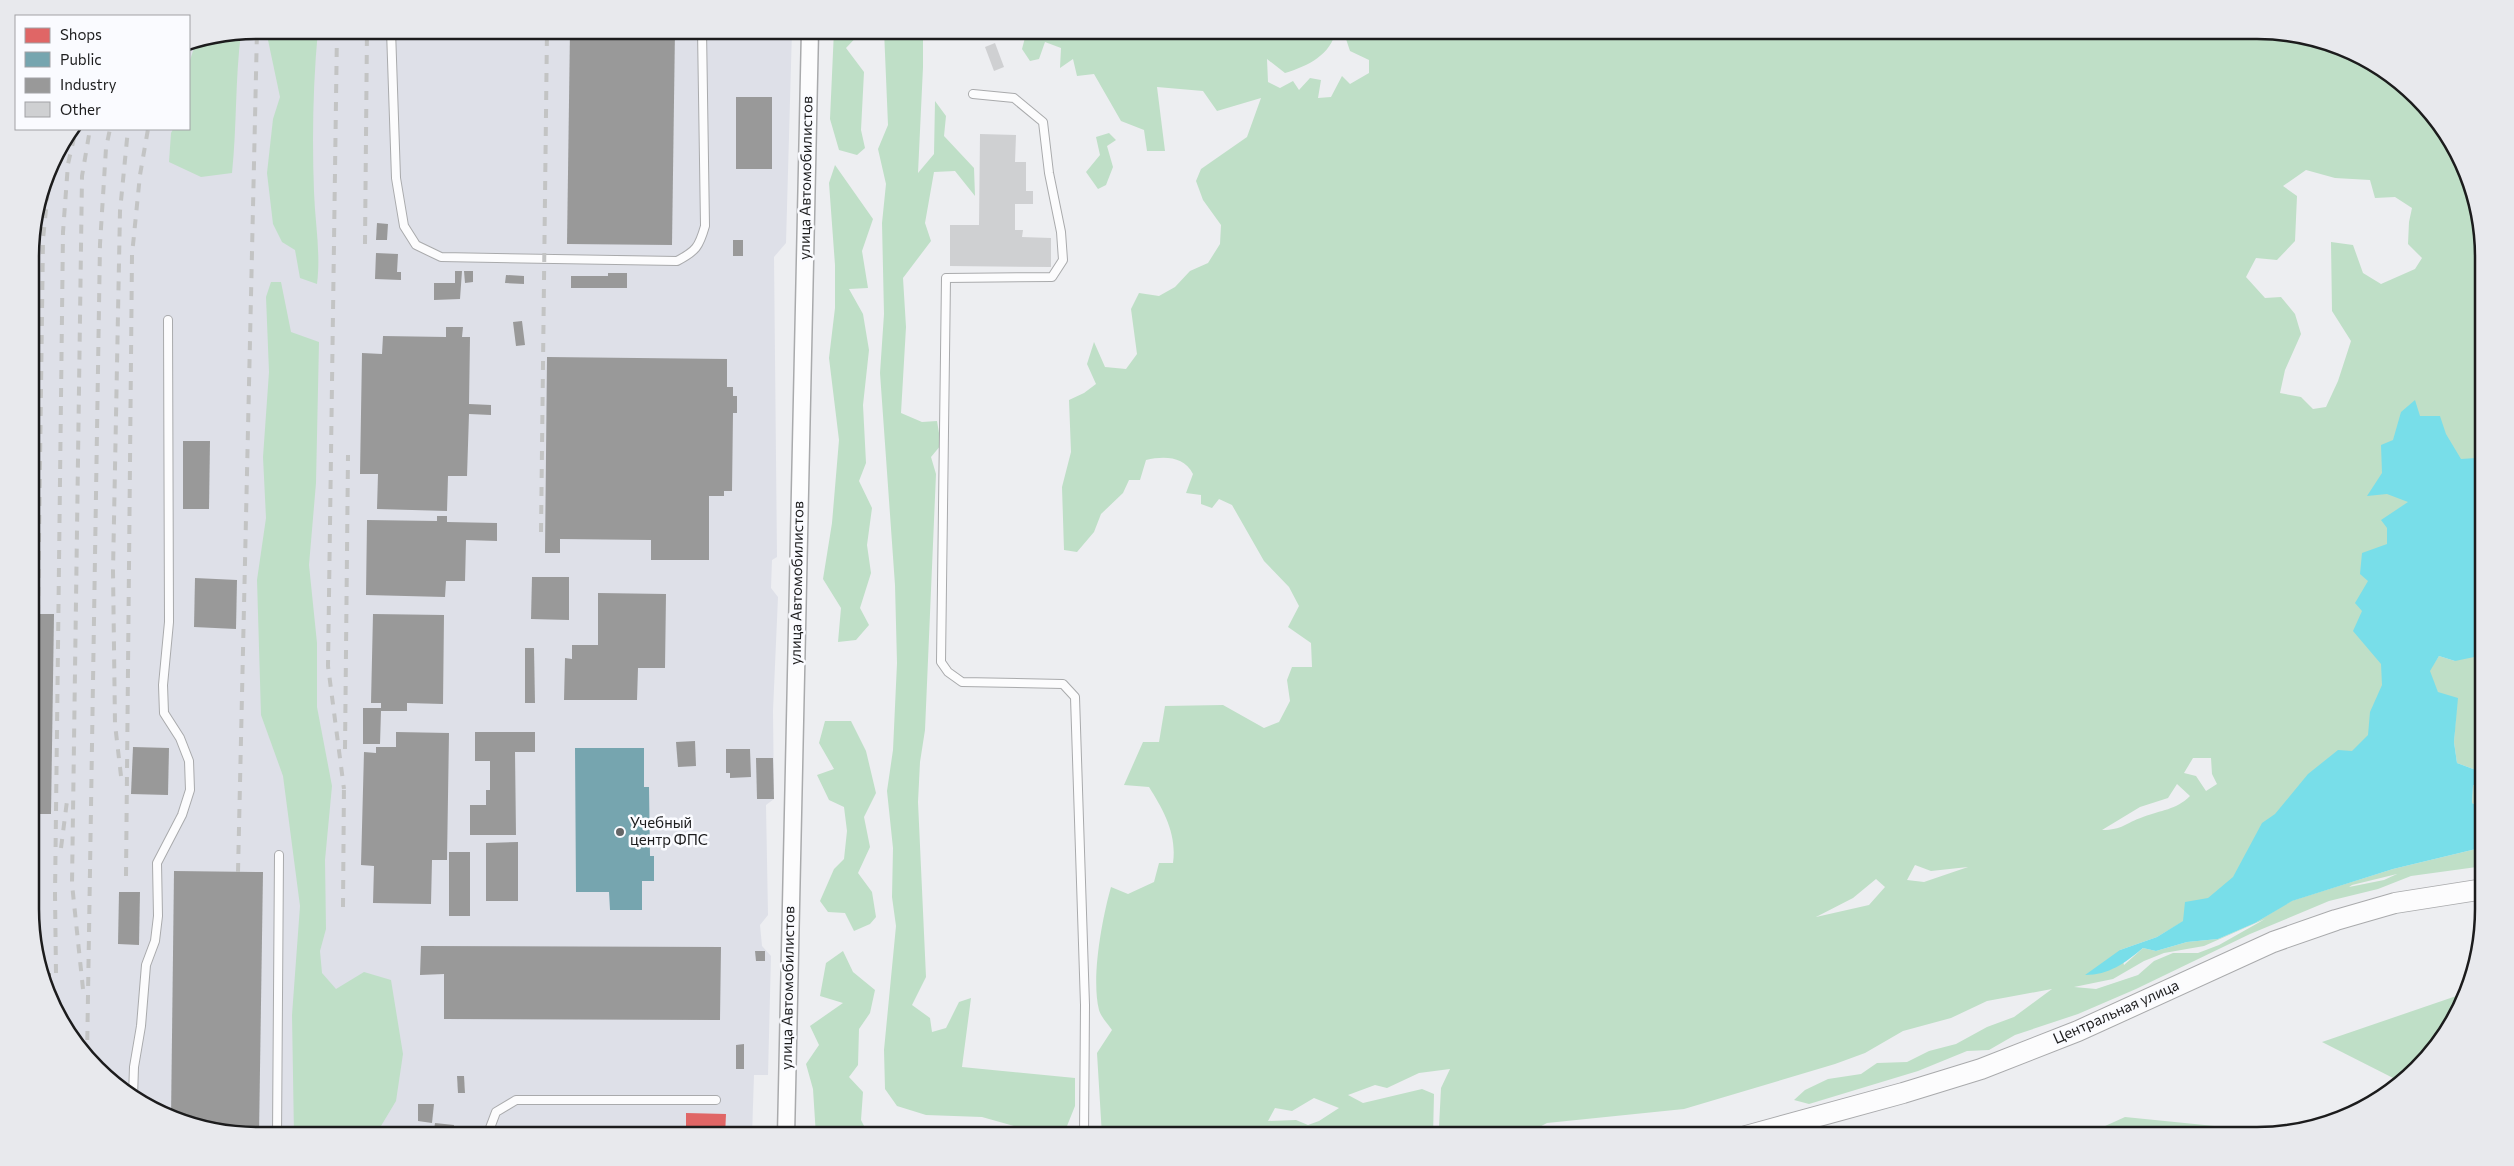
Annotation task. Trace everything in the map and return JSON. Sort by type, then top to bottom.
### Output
[{"type":"street","name":"улица Автомобилистов","points":[[786,1127],[810,39]]},
{"type":"street","name":"Центральная улица","points":[[1779,1127],[1903,1093],[1981,1068],[2078,1031],[2273,942],[2336,920],[2395,903],[2475,891]]},
{"type":"lane","points":[[391,39],[396,178],[404,226],[416,246],[441,257],[677,262],[694,253],[705,226],[702,39]]},
{"type":"lane","points":[[973,94],[1014,98],[1043,122],[1049,173],[1061,232],[1063,260],[1052,277],[946,278],[941,662],[948,672],[962,682],[1063,684],[1075,697],[1085,1005],[1084,1127]]},
{"type":"lane","points":[[133,1089],[134,1066],[141,1026],[146,965],[155,941],[158,916],[157,863],[182,815],[190,790],[189,761],[180,738],[164,713],[163,685],[169,622],[168,320]]},
{"type":"lane","points":[[277,1127],[279,855]]},
{"type":"lane","points":[[490,1127],[496,1112],[516,1100],[716,1100]]},
{"type":"shaded area","points":[[242,39],[792,39],[786,243],[774,257],[777,557],[772,560],[771,588],[778,597],[773,711],[774,799],[766,805],[768,915],[760,925],[762,946],[771,956],[768,1075],[754,1075],[752,1127],[242,1127],[186,1116],[160,1105],[136,1091],[113,1073],[93,1053],[75,1030],[61,1006],[46,966],[39,924],[39,242],[50,186],[61,160],[80,130],[190,130],[190,49]]},
{"type":"green space","points":[[240,39],[232,173],[201,177],[169,162],[172,130],[190,130],[190,60],[194,48]]},
{"type":"green space","points":[[317,39],[313,131],[314,192],[318,249],[317,284],[300,278],[295,250],[282,242],[273,224],[267,173],[273,119],[280,97],[268,40]]},
{"type":"green space","points":[[834,39],[854,39],[846,48],[864,72],[861,130],[865,148],[857,155],[839,150],[830,119]]},
{"type":"green space","points":[[884,39],[923,39],[918,173],[934,154],[935,101],[946,116],[944,136],[974,168],[975,196],[955,171],[934,172],[925,223],[931,241],[903,278],[906,327],[901,413],[922,422],[937,421],[941,445],[931,457],[936,474],[925,730],[920,762],[918,802],[926,977],[912,1005],[930,1018],[932,1032],[946,1028],[959,1002],[971,998],[962,1067],[1075,1078],[1075,1106],[1067,1127],[1015,1127],[982,1117],[926,1115],[897,1106],[885,1089],[884,1050],[896,926],[892,897],[893,848],[887,791],[893,750],[897,663],[895,585],[880,373],[884,314],[882,223],[886,184],[878,149],[888,125]]},
{"type":"green space","points":[[1025,39],[1333,39],[1324,53],[1310,63],[1285,73],[1267,59],[1268,82],[1280,88],[1293,81],[1299,90],[1310,78],[1321,80],[1318,98],[1331,97],[1342,76],[1350,84],[1369,73],[1369,60],[1350,51],[1346,39],[2272,39],[2314,46],[2354,61],[2378,75],[2401,93],[2430,124],[2439,136],[2459,173],[2471,214],[2475,242],[2475,622],[2444,630],[2415,675],[2438,693],[2429,671],[2439,656],[2455,661],[2475,642],[2475,770],[2457,763],[2454,742],[2457,699],[2416,783],[2157,937],[2120,950],[2124,965],[2143,948],[2156,951],[2187,942],[2218,939],[2255,923],[2291,901],[2393,869],[2475,849],[2475,867],[2411,876],[2378,889],[2329,901],[2250,934],[2136,989],[2078,1014],[2015,1035],[1989,1050],[1967,1051],[1918,1071],[1809,1104],[1794,1100],[1805,1090],[1828,1079],[1861,1074],[1877,1063],[1907,1062],[1929,1051],[1956,1044],[1987,1027],[2014,1017],[2052,989],[1987,1001],[1951,1018],[1903,1031],[1865,1053],[1835,1064],[1684,1109],[1547,1123],[1539,1127],[1439,1127],[1441,1088],[1450,1069],[1419,1073],[1387,1088],[1375,1085],[1348,1095],[1363,1103],[1422,1089],[1434,1094],[1433,1127],[1101,1127],[1097,1053],[1112,1030],[1099,1010],[1096,982],[1101,932],[1111,887],[1128,894],[1154,882],[1159,863],[1173,863],[1174,852],[1168,823],[1149,787],[1124,785],[1143,742],[1159,742],[1165,706],[1223,705],[1264,728],[1279,722],[1290,701],[1287,680],[1292,667],[1312,667],[1311,643],[1288,627],[1299,606],[1289,587],[1264,561],[1232,505],[1219,499],[1212,508],[1201,504],[1201,495],[1186,493],[1193,474],[1189,468],[1179,461],[1166,458],[1146,460],[1140,480],[1129,480],[1123,493],[1101,514],[1094,532],[1077,552],[1064,550],[1062,487],[1071,452],[1069,400],[1084,393],[1096,384],[1087,364],[1094,342],[1105,367],[1126,369],[1137,354],[1131,309],[1139,293],[1159,296],[1175,287],[1190,271],[1208,263],[1220,244],[1221,225],[1203,200],[1196,181],[1201,169],[1247,137],[1261,98],[1217,111],[1203,91],[1157,87],[1165,151],[1147,151],[1144,130],[1121,121],[1094,74],[1077,76],[1073,59],[1060,68],[1061,48],[1045,42],[1039,59],[1030,61],[1022,49]],"holes":[[[2306,170],[2335,178],[2370,180],[2375,198],[2395,197],[2412,208],[2408,244],[2422,258],[2415,269],[2381,284],[2363,273],[2353,245],[2331,242],[2332,311],[2351,341],[2338,381],[2326,407],[2313,409],[2301,397],[2280,393],[2285,370],[2301,334],[2295,314],[2281,297],[2265,298],[2246,277],[2256,258],[2277,260],[2295,241],[2297,196],[2283,186]],[[2193,758],[2211,758],[2212,774],[2217,784],[2206,791],[2196,776],[2184,773]],[[2177,784],[2190,796],[2174,807],[2119,827],[2102,830],[2140,807],[2168,798]],[[1915,865],[1931,871],[1968,867],[1924,882],[1907,880]],[[2397,874],[2384,880],[2349,887]],[[1876,879],[1885,887],[1869,905],[1816,917],[1853,898]],[[2265,919],[2219,945],[2198,953],[2173,953],[2154,961],[2138,975],[2096,989],[2074,987],[2113,979],[2144,961],[2164,953],[2204,946]],[[1314,1098],[1339,1108],[1319,1121],[1308,1125],[1296,1120],[1268,1121],[1275,1108],[1292,1111]]]},
{"type":"green space","points":[[1109,133],[1116,140],[1107,146],[1113,167],[1106,185],[1098,189],[1086,172],[1100,155],[1096,137]]},
{"type":"green space","points":[[835,165],[873,219],[862,251],[868,288],[849,289],[863,314],[869,350],[863,405],[866,463],[859,481],[872,508],[867,545],[871,573],[860,608],[869,625],[856,640],[838,642],[841,608],[823,579],[832,523],[839,440],[829,358],[835,308],[835,265],[829,183]]},
{"type":"green space","points":[[271,282],[281,282],[291,332],[319,342],[316,483],[309,565],[317,643],[317,707],[332,786],[325,860],[326,929],[320,951],[322,973],[336,989],[364,972],[391,980],[403,1054],[396,1101],[380,1127],[294,1127],[292,1015],[300,906],[283,776],[261,715],[257,580],[266,518],[263,457],[269,372],[266,297]]},
{"type":"green space","points":[[825,721],[851,721],[866,751],[876,793],[864,817],[870,847],[858,873],[872,892],[876,917],[870,924],[854,931],[845,913],[828,912],[820,901],[834,869],[844,859],[847,831],[844,807],[829,800],[817,775],[834,769],[819,743]]},
{"type":"green space","points":[[2475,784],[2475,804],[2472,803],[2473,786]]},
{"type":"green space","points":[[843,951],[853,972],[875,990],[870,1013],[859,1029],[858,1065],[849,1077],[863,1092],[861,1120],[864,1127],[815,1127],[813,1089],[806,1064],[819,1045],[810,1026],[843,1003],[820,996],[826,963]]},
{"type":"green space","points":[[2458,995],[2439,1030],[2430,1042],[2394,1079],[2322,1042]]},
{"type":"green space","points":[[2125,1117],[2224,1127],[2103,1127]]},
{"type":"water","points":[[2415,400],[2420,416],[2440,416],[2446,434],[2461,459],[2475,458],[2475,657],[2455,661],[2439,656],[2430,671],[2438,692],[2458,698],[2454,742],[2457,763],[2475,770],[2472,803],[2475,804],[2475,849],[2393,869],[2292,901],[2255,923],[2218,939],[2187,942],[2156,951],[2143,948],[2130,959],[2116,967],[2102,973],[2085,975],[2120,950],[2157,937],[2183,921],[2185,902],[2208,898],[2233,877],[2262,823],[2275,814],[2308,774],[2338,750],[2352,751],[2368,735],[2370,712],[2382,685],[2381,664],[2353,631],[2362,611],[2355,603],[2368,581],[2360,574],[2362,553],[2387,544],[2387,528],[2381,520],[2408,502],[2387,494],[2367,496],[2382,473],[2381,445],[2393,440],[2401,412]]},
{"type":"building: Shops","points":[[686,1113],[726,1114],[725,1127],[686,1127]]},
{"type":"building: Public","points":[[575,748],[644,748],[644,787],[649,787],[650,856],[654,856],[654,881],[642,881],[642,910],[610,910],[609,892],[576,892]]},
{"type":"building: Industry","points":[[570,39],[675,39],[672,245],[567,244]]},
{"type":"building: Industry","points":[[736,97],[772,97],[772,169],[736,169]]},
{"type":"building: Industry","points":[[377,223],[388,224],[387,240],[376,240]]},
{"type":"building: Industry","points":[[733,240],[743,240],[743,256],[733,256]]},
{"type":"building: Industry","points":[[376,253],[398,254],[397,272],[401,272],[401,280],[375,279]]},
{"type":"building: Industry","points":[[455,271],[462,271],[460,299],[434,300],[434,283],[455,283]]},
{"type":"building: Industry","points":[[464,271],[473,271],[473,282],[465,283]]},
{"type":"building: Industry","points":[[608,273],[627,273],[627,288],[571,288],[571,276],[608,276]]},
{"type":"building: Industry","points":[[506,275],[524,276],[524,284],[505,283]]},
{"type":"building: Industry","points":[[522,321],[525,345],[516,346],[513,322]]},
{"type":"building: Industry","points":[[446,327],[463,327],[462,337],[470,337],[469,404],[491,405],[491,415],[469,414],[467,476],[448,476],[447,511],[377,509],[378,474],[360,474],[362,353],[382,354],[383,336],[446,337]]},
{"type":"building: Industry","points":[[547,357],[727,359],[727,387],[733,387],[733,396],[737,396],[737,413],[733,413],[732,491],[724,491],[724,496],[709,496],[709,560],[651,560],[651,540],[560,539],[560,553],[545,553]]},
{"type":"building: Industry","points":[[183,441],[210,441],[209,509],[183,509]]},
{"type":"building: Industry","points":[[437,516],[447,516],[447,522],[497,523],[497,541],[466,540],[465,581],[446,581],[445,597],[366,595],[367,520],[437,521]]},
{"type":"building: Industry","points":[[532,577],[569,577],[569,620],[531,619]]},
{"type":"building: Industry","points":[[195,578],[237,580],[236,629],[194,627]]},
{"type":"building: Industry","points":[[598,593],[666,594],[665,668],[638,668],[637,700],[564,700],[565,658],[572,659],[572,645],[598,645]]},
{"type":"building: Industry","points":[[39,614],[54,614],[51,814],[39,814]]},
{"type":"building: Industry","points":[[373,614],[444,615],[443,704],[407,703],[407,711],[381,711],[380,744],[363,744],[363,708],[381,708],[381,703],[371,703]]},
{"type":"building: Industry","points":[[525,648],[534,648],[535,703],[525,703]]},
{"type":"building: Industry","points":[[396,732],[449,733],[447,860],[432,860],[431,904],[373,903],[374,866],[361,865],[364,752],[376,753],[376,747],[396,747]]},
{"type":"building: Industry","points":[[475,732],[535,732],[535,752],[515,752],[516,835],[470,835],[470,805],[486,805],[486,790],[490,790],[490,761],[475,761]]},
{"type":"building: Industry","points":[[695,741],[696,766],[678,767],[676,742]]},
{"type":"building: Industry","points":[[133,747],[169,748],[168,795],[131,794]]},
{"type":"building: Industry","points":[[726,749],[750,749],[751,777],[730,778],[730,773],[726,773]]},
{"type":"building: Industry","points":[[756,758],[773,758],[774,799],[757,799]]},
{"type":"building: Industry","points":[[518,842],[518,901],[486,901],[486,843]]},
{"type":"building: Industry","points":[[449,852],[470,852],[470,916],[449,916]]},
{"type":"building: Industry","points":[[174,871],[263,872],[259,1127],[242,1127],[214,1123],[171,1110]]},
{"type":"building: Industry","points":[[119,892],[140,892],[139,945],[118,944]]},
{"type":"building: Industry","points":[[421,946],[721,947],[720,1020],[444,1019],[444,974],[420,975]]},
{"type":"building: Industry","points":[[755,951],[765,951],[765,961],[756,961]]},
{"type":"building: Industry","points":[[744,1044],[744,1069],[736,1069],[736,1045]]},
{"type":"building: Industry","points":[[457,1076],[464,1076],[465,1093],[458,1093]]},
{"type":"building: Industry","points":[[418,1104],[434,1104],[432,1123],[418,1121]]},
{"type":"building: Industry","points":[[435,1123],[454,1125],[454,1127],[434,1127]]},
{"type":"building: Other","points":[[995,43],[1004,67],[994,71],[985,47]]},
{"type":"building: Other","points":[[980,134],[1016,135],[1015,162],[1026,162],[1026,191],[1033,191],[1033,204],[1015,204],[1015,230],[1023,230],[1022,237],[1051,238],[1051,267],[950,266],[950,225],[979,225]]},
{"type":"railway","points":[[238,872],[257,39]]},
{"type":"railway","points":[[337,39],[328,666],[344,789]]},
{"type":"railway","points":[[365,244],[367,39]]},
{"type":"railway","points":[[541,532],[547,39]]},
{"type":"railway","points":[[83,989],[72,884],[82,176],[90,130]]},
{"type":"railway","points":[[87,1046],[100,244],[106,148],[110,130]]},
{"type":"railway","points":[[121,776],[115,724],[113,571],[120,211],[128,130]]},
{"type":"railway","points":[[126,876],[132,255],[140,175],[148,130]]},
{"type":"railway","points":[[56,973],[55,895],[63,232],[68,164],[74,138]]},
{"type":"railway","points":[[39,539],[43,239],[47,195]]},
{"type":"railway","points":[[345,749],[348,455]]},
{"type":"railway","points":[[343,907],[344,782]]},
{"type":"railway","points":[[61,848],[67,801]]},
{"type":"place","name":"Учебный центр ФПС","points":[[620,832]]}]
